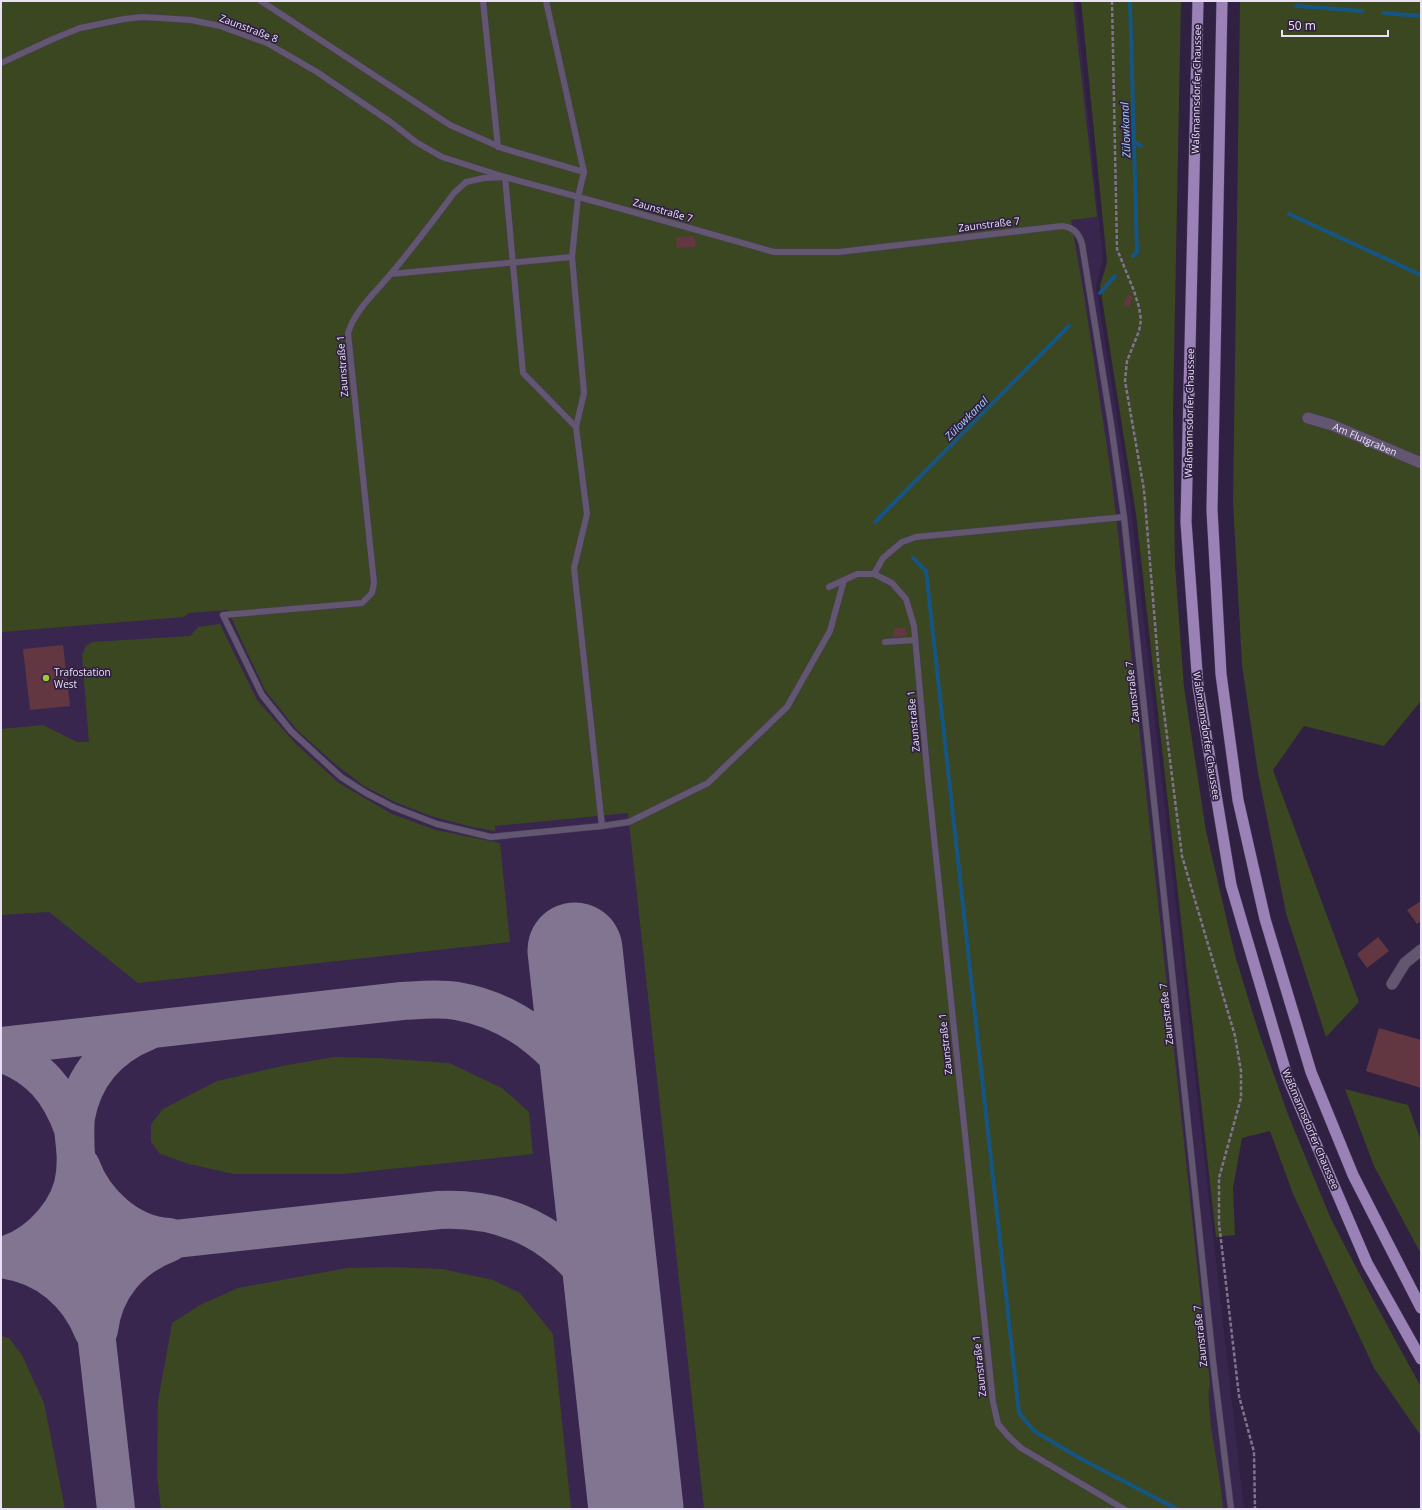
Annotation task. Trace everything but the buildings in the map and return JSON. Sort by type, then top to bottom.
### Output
[{"type":"main road","name":"Waßmannsdorfer Chaussee","points":[[1198,1],[1186,522],[1198,686],[1231,884],[1287,1076],[1367,1263],[1421,1359]]},
{"type":"main road","name":"Waßmannsdorfer Chaussee","points":[[1222,1],[1212,510],[1221,674],[1238,800],[1265,919],[1311,1072],[1353,1175],[1421,1308]]},
{"type":"street","name":"Am Flutgraben","points":[[1308,418],[1332,425],[1421,463]]},
{"type":"street","points":[[1392,984],[1405,962],[1421,950]]},
{"type":"lane","points":[[261,1],[450,125],[498,147],[584,172]]},
{"type":"lane","points":[[483,1],[498,147]]},
{"type":"lane","points":[[546,1],[584,172],[578,198],[572,257],[584,393],[576,427],[587,514],[574,568],[602,826],[629,822],[708,783],[787,707],[830,631],[844,580]]},
{"type":"lane","name":"Zaunstraße 8","points":[[1,63],[80,28],[124,19],[142,17],[191,20],[220,26],[267,43],[317,72],[392,123],[416,142],[442,157],[506,177]]},
{"type":"lane","points":[[506,177],[523,373],[576,427]]},
{"type":"lane","name":"Zaunstraße 1","points":[[602,826],[491,837],[437,824],[393,807],[366,793],[341,777],[291,731],[262,695],[223,615],[362,602],[372,593],[374,583],[348,333],[351,323],[358,312],[391,274],[454,193],[466,182],[484,178],[506,177],[578,198],[620,208]]},
{"type":"lane","name":"Zaunstraße 7","points":[[620,208],[774,252],[839,252],[1062,226],[1068,226],[1074,229],[1081,238],[1124,516],[1212,1353],[1231,1509]]},
{"type":"lane","points":[[391,274],[572,257]]},
{"type":"lane","points":[[874,574],[883,558],[902,542],[916,537],[1124,516]]},
{"type":"lane","name":"Zaunstraße 1","points":[[829,586],[857,574],[874,574],[892,582],[906,599],[914,626],[928,780],[993,1402],[998,1424],[1008,1437],[1022,1448],[1124,1509]]},
{"type":"lane","points":[[885,642],[916,640]]},
{"type":"path","points":[[1112,1],[1116,249],[1134,291],[1141,320],[1139,331],[1127,361],[1125,381],[1144,490],[1161,688],[1182,856],[1235,1036],[1241,1071],[1241,1098],[1219,1178],[1219,1223],[1239,1396],[1254,1452],[1255,1509]]},
{"type":"shaded area","points":[[1,1],[1076,1],[1103,259],[1096,286],[1130,499],[1244,1509],[1,1509]]},
{"type":"green space","points":[[1,1],[1073,1],[1097,217],[1071,220],[1111,474],[1210,1383],[1209,1399],[1211,1426],[1223,1509],[704,1509],[628,813],[495,826],[495,831],[472,827],[431,816],[395,802],[364,786],[335,764],[297,730],[265,690],[228,610],[189,613],[184,617],[1,632]]},
{"type":"green space","points":[[1081,1],[1181,1],[1173,411],[1175,565],[1184,687],[1206,831],[1235,955],[1258,1030],[1289,1117],[1331,1219],[1421,1387],[1421,1436],[1374,1368],[1293,1194],[1270,1131],[1242,1138],[1233,1188],[1235,1235],[1216,1237],[1136,514],[1100,286],[1107,262]]},
{"type":"green space","points":[[1240,1],[1421,1],[1421,701],[1384,746],[1304,726],[1273,770],[1359,1002],[1326,1037],[1286,913],[1258,773],[1242,665],[1233,502]]},
{"type":"green space","points":[[220,624],[257,700],[296,744],[339,783],[392,814],[436,830],[500,843],[510,942],[138,983],[49,912],[1,915],[1,729],[43,725],[77,742],[89,742],[82,655],[86,646],[92,642],[190,636],[198,627]]},
{"type":"green space","points":[[334,1057],[378,1058],[449,1063],[502,1088],[529,1112],[533,1154],[343,1174],[234,1174],[189,1164],[160,1154],[151,1142],[151,1124],[163,1109],[217,1081],[282,1066]]},
{"type":"green space","points":[[1345,1089],[1408,1105],[1421,1141],[1421,1254],[1374,1166]]},
{"type":"green space","points":[[391,1267],[442,1269],[493,1280],[520,1293],[553,1334],[571,1509],[161,1509],[157,1476],[158,1401],[172,1323],[200,1305],[238,1288],[347,1268]]},
{"type":"green space","points":[[1,1336],[9,1338],[22,1355],[44,1403],[65,1509],[1,1509]]},
{"type":"waterway","name":"Zülowkanal","points":[[1130,1],[1137,252],[1133,256]]},
{"type":"waterway","name":"Zülowkanal","points":[[1296,6],[1362,11]]},
{"type":"waterway","name":"Zülowkanal","points":[[1384,13],[1421,16]]},
{"type":"waterway","name":"Zülowkanal","points":[[1134,142],[1141,146]]},
{"type":"waterway","points":[[1289,214],[1421,275]]},
{"type":"waterway","name":"Zülowkanal","points":[[1100,293],[1115,276]]},
{"type":"waterway","name":"Zülowkanal","points":[[875,522],[1069,326]]},
{"type":"waterway","points":[[913,558],[926,571],[1019,1413],[1034,1431],[1083,1460],[1177,1509]]},
{"type":"taxiway","points":[[1,1046],[402,1001],[437,999],[457,1001],[479,1006],[500,1014],[520,1025],[538,1038],[555,1054],[570,1071],[581,1090],[592,1116],[595,1132]]},
{"type":"taxiway","points":[[8,1254],[32,1242],[43,1233],[53,1222],[68,1199],[73,1186],[75,1173],[76,1117],[79,1102],[91,1076],[99,1065],[120,1046],[132,1038],[146,1032]]},
{"type":"taxiway","points":[[1,1053],[26,1065],[46,1082],[62,1103],[73,1129],[116,1509]]},
{"type":"taxiway","points":[[81,1166],[95,1192],[104,1204],[115,1214],[140,1230],[154,1235],[169,1237]]},
{"type":"taxiway","points":[[1,1258],[439,1210],[471,1211],[501,1217],[528,1227],[553,1242],[575,1261],[593,1284],[608,1310],[618,1340]]},
{"type":"taxiway","points":[[99,1330],[107,1301],[121,1276],[142,1257],[169,1243]]},
{"type":"taxiway","points":[[6,1260],[21,1263],[34,1268],[59,1284],[79,1305],[87,1317],[93,1331]]},
{"type":"runway","points":[[575,950],[636,1509]]},
{"type":"place","name":"Trafostation West","points":[[46,678]]}]
